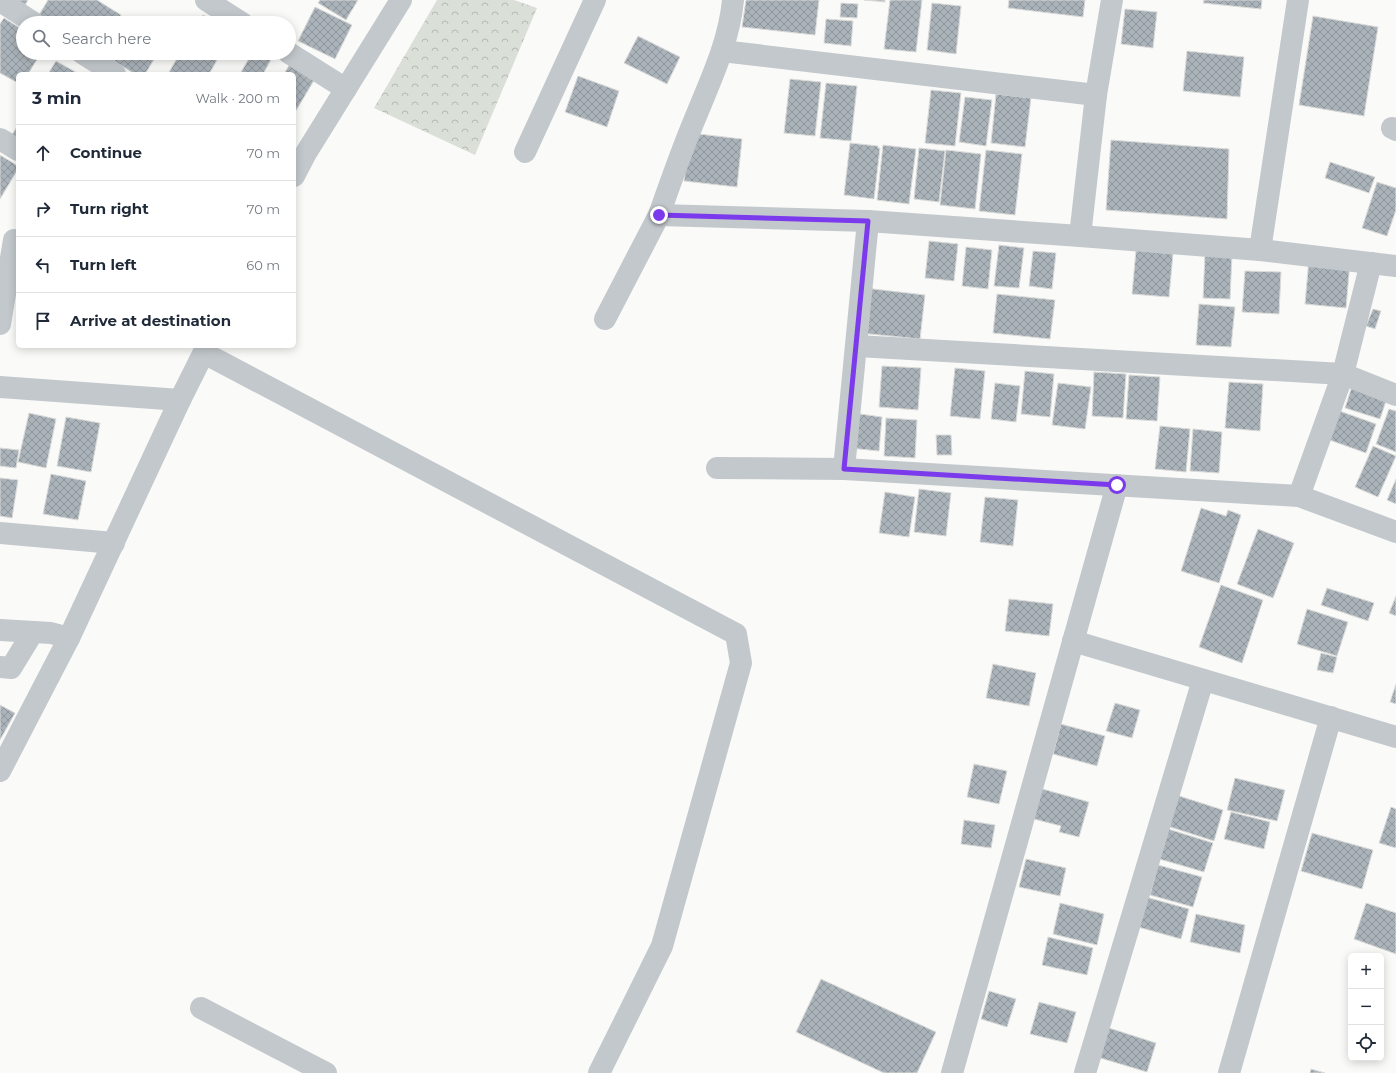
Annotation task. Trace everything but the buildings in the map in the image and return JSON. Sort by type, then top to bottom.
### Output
[{"type":"street","points":[[206,0],[231,16]]},
{"type":"street","points":[[296,172],[306,152],[401,0]]},
{"type":"street","points":[[525,152],[595,0]]},
{"type":"street","points":[[605,319],[659,215],[688,136],[722,51],[732,14],[733,0]]},
{"type":"street","points":[[1080,236],[1096,95],[1112,0]]},
{"type":"street","points":[[1260,250],[1298,0]]},
{"type":"street","points":[[0,1],[23,16]]},
{"type":"street","points":[[722,51],[1096,95]]},
{"type":"street","points":[[296,57],[346,89]]},
{"type":"street","points":[[93,60],[112,72]]},
{"type":"street","points":[[0,140],[16,149]]},
{"type":"street","points":[[659,215],[868,221],[1260,250],[1396,266]]},
{"type":"street","points":[[844,469],[868,221]]},
{"type":"street","points":[[0,324],[14,240]]},
{"type":"street","points":[[1298,496],[1343,374],[1371,263]]},
{"type":"street","points":[[857,346],[1343,374],[1396,396]]},
{"type":"street","points":[[0,771],[69,638],[180,400],[205,350],[736,634],[741,663],[662,946],[599,1073]]},
{"type":"street","points":[[0,387],[180,400]]},
{"type":"street","points":[[717,468],[844,469],[1298,496],[1396,532]]},
{"type":"street","points":[[952,1073],[1117,485]]},
{"type":"street","points":[[0,533],[114,543]]},
{"type":"street","points":[[0,630],[51,633],[69,638]]},
{"type":"street","points":[[0,668],[11,668],[33,632]]},
{"type":"street","points":[[1073,641],[1396,737]]},
{"type":"street","points":[[1085,1073],[1203,680]]},
{"type":"street","points":[[1229,1073],[1331,718]]},
{"type":"street","points":[[201,1008],[326,1073]]},
{"type":"green space","points":[[437,0],[514,0],[537,8],[475,155],[374,108]]},
{"type":"route","points":[[659,215],[868,221],[844,469],[1117,485]]}]
